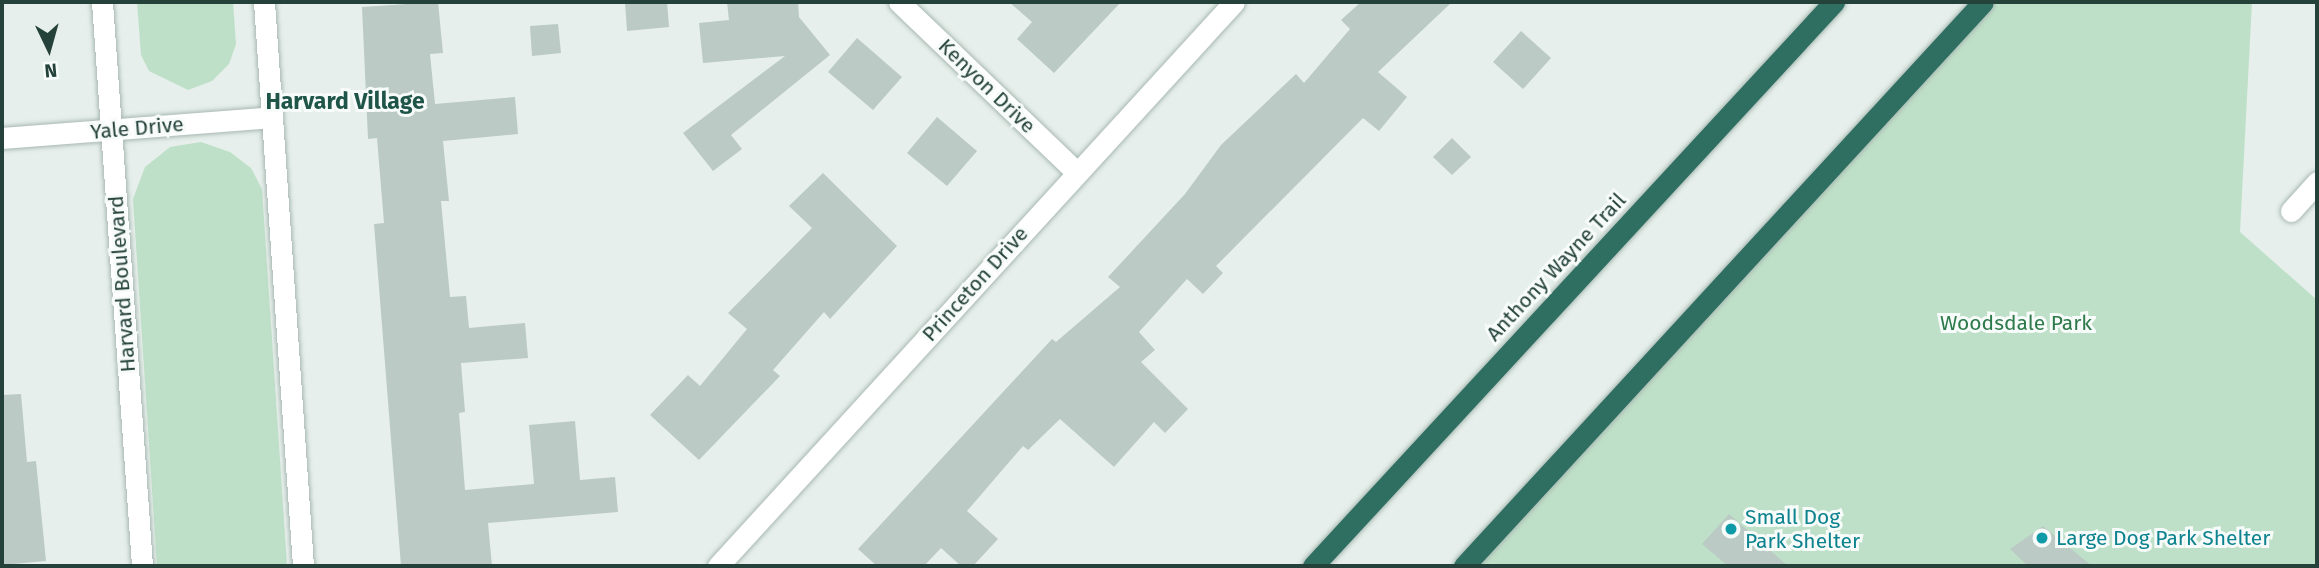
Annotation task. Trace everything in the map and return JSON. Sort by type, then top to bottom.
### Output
[{"type":"highway","name":"Anthony Wayne Trail","points":[[1313,566],[1834,2]]},
{"type":"highway","points":[[1464,566],[1983,2]]},
{"type":"street","name":"Harvard Boulevard","points":[[102,2],[142,566]]},
{"type":"street","points":[[264,2],[303,566]]},
{"type":"street","name":"Kenyon Drive","points":[[899,2],[1075,171]]},
{"type":"street","name":"Princeton Drive","points":[[718,566],[819,460],[1075,171],[1234,2]]},
{"type":"street","name":"Yale Drive","points":[[2,138],[272,117]]},
{"type":"street","points":[[2291,211],[2317,182]]},
{"type":"green space","points":[[137,2],[233,2],[236,44],[229,64],[212,81],[188,90],[149,71],[141,55]]},
{"type":"green space","name":"Woodsdale Park","points":[[1982,2],[2252,2],[2240,232],[2317,300],[2317,566],[1462,566]]},
{"type":"green space","points":[[201,142],[230,152],[251,168],[262,189],[287,566],[157,566],[133,199],[145,167],[170,147]]},
{"type":"building","points":[[438,2],[443,53],[430,54],[435,104],[515,97],[518,134],[443,141],[449,201],[441,201],[450,297],[466,296],[469,328],[525,323],[528,358],[461,363],[465,412],[459,413],[465,490],[534,484],[529,425],[575,421],[580,480],[615,477],[618,512],[488,523],[492,566],[401,566],[374,224],[384,223],[377,138],[368,139],[362,7]]},
{"type":"building","points":[[625,2],[667,2],[669,27],[627,31]]},
{"type":"building","points":[[727,2],[798,2],[799,17],[830,55],[731,135],[742,149],[713,171],[683,133],[785,56],[703,63],[699,23],[729,20]]},
{"type":"building","points":[[1009,2],[1121,2],[1054,73],[1017,39],[1032,22]]},
{"type":"building","points":[[1361,2],[1452,2],[1378,72],[1407,97],[1379,131],[1363,118],[1216,266],[1223,273],[1203,294],[1187,279],[1139,332],[1155,350],[1141,362],[1188,409],[1165,433],[1154,422],[1114,467],[1060,419],[1028,450],[1023,446],[967,511],[998,539],[973,566],[961,566],[941,548],[924,566],[877,566],[858,549],[1052,339],[1056,342],[1120,287],[1108,277],[1185,194],[1221,145],[1296,74],[1304,83],[1350,29],[1341,20]]},
{"type":"building","points":[[558,24],[561,53],[532,56],[530,26]]},
{"type":"building","points":[[1521,31],[1551,58],[1523,89],[1493,62]]},
{"type":"building","points":[[857,38],[902,77],[873,110],[828,72]]},
{"type":"building","points":[[937,117],[977,151],[947,186],[907,153]]},
{"type":"building","points":[[1452,138],[1471,157],[1452,175],[1433,157]]},
{"type":"building","points":[[823,173],[897,246],[830,319],[824,312],[773,370],[780,376],[699,460],[650,415],[688,375],[700,386],[747,329],[728,313],[812,228],[789,206]]},
{"type":"building","points":[[21,394],[27,462],[36,461],[46,561],[2,565],[2,395]]},
{"type":"building","name":"Small Dog Park Shelter","points":[[1729,514],[1788,566],[1728,566],[1702,544]]},
{"type":"building","name":"Large Dog Park Shelter","points":[[2043,526],[2092,566],[2028,566],[2010,549]]},
{"type":"place","name":"Small Dog Park Shelter","points":[[1731,529]]},
{"type":"place","name":"Large Dog Park Shelter","points":[[2042,538]]},
{"type":"district","name":"Harvard Village","points":[[345,101]]}]
